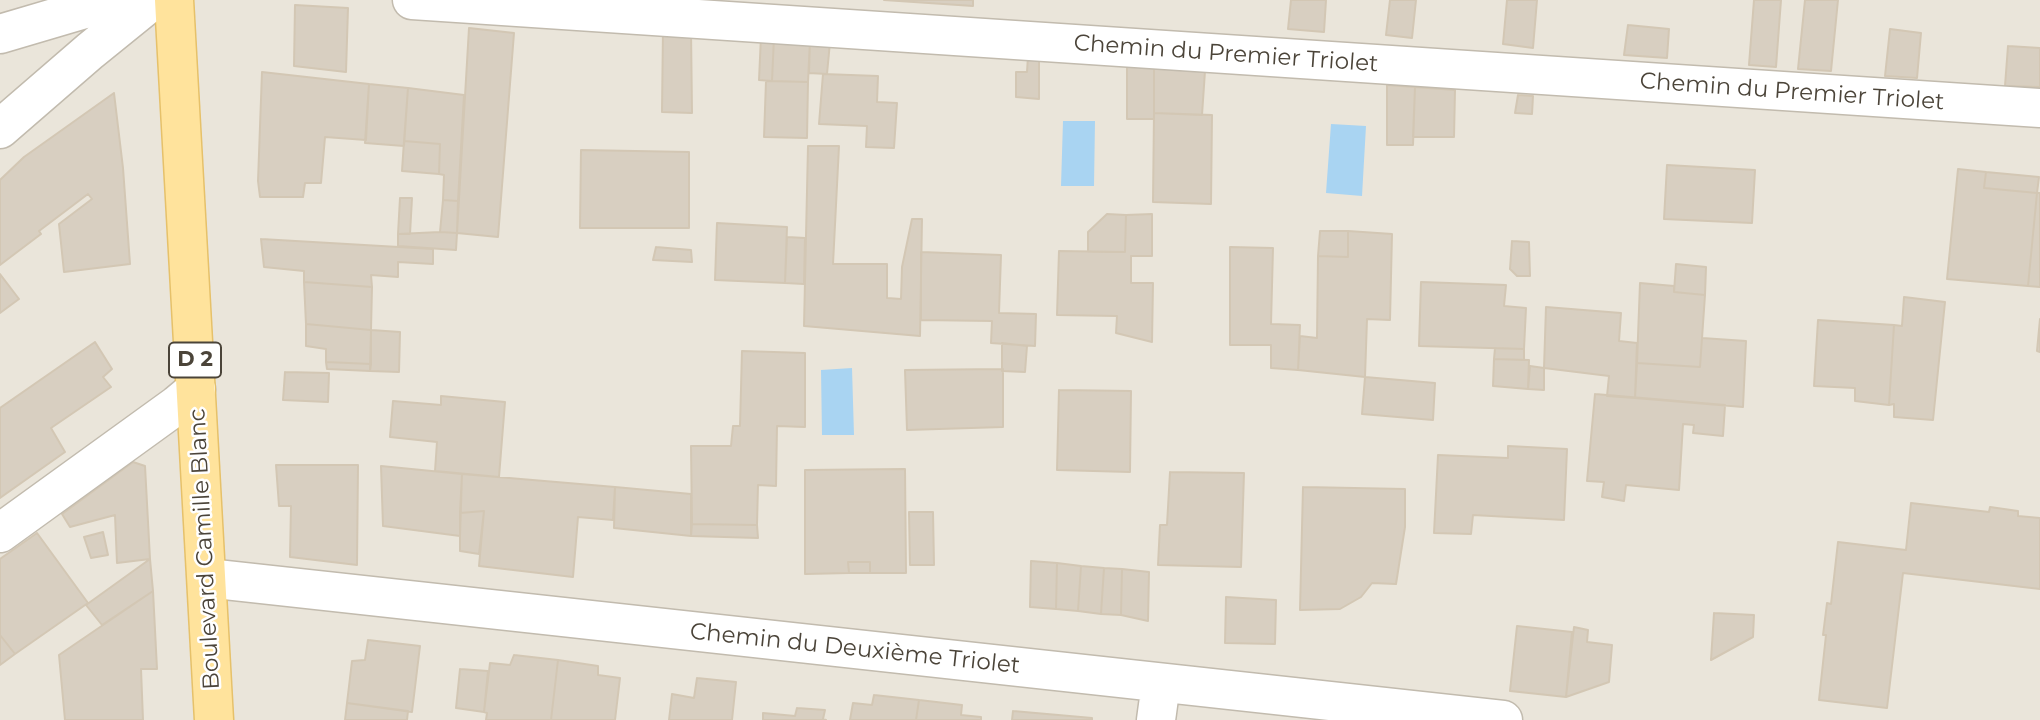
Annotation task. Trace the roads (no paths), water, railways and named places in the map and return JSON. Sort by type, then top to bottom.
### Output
[{"type":"main road","name":"Boulevard Camille Blanc","points":[[174,0],[214,720]]},
{"type":"street","points":[[0,34],[115,0]]},
{"type":"street","points":[[0,129],[153,0]]},
{"type":"street","name":"Chemin du Premier Triolet","points":[[412,0],[2040,108]]},
{"type":"street","points":[[0,533],[196,389]]},
{"type":"street","name":"Chemin du Deuxième Triolet","points":[[207,578],[1503,720]]},
{"type":"street","points":[[1156,720],[1161,683]]},
{"type":"water","points":[[1063,121],[1095,121],[1094,186],[1061,186]]},
{"type":"water","points":[[1331,124],[1366,126],[1362,196],[1326,193]]},
{"type":"water","points":[[852,368],[854,435],[822,435],[821,370]]}]
